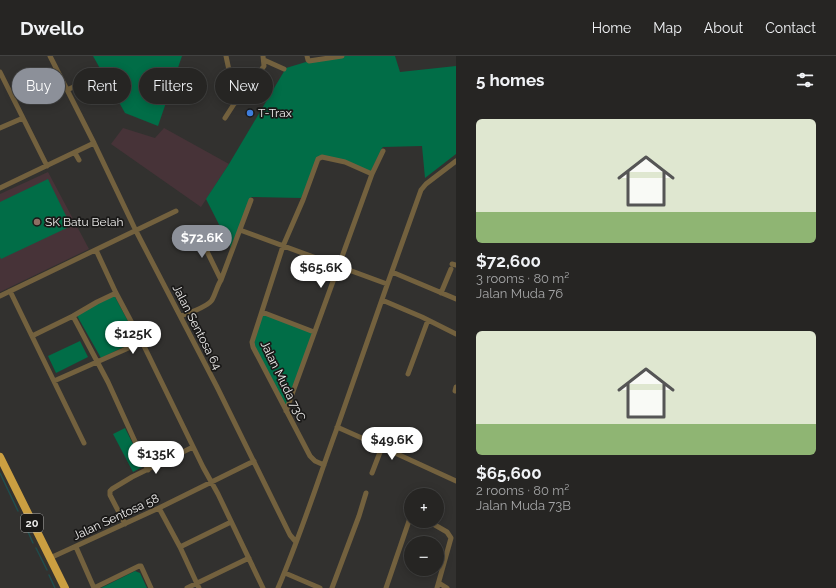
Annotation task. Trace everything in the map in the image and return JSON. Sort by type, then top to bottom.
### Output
[{"type":"highway","name":"20","points":[[0,457],[2,468],[65,588]]},
{"type":"street","name":"Jalan Sentosa 64","points":[[50,56],[290,535],[296,542]]},
{"type":"street","points":[[226,56],[228,68]]},
{"type":"street","points":[[307,58],[311,61],[342,56]]},
{"type":"street","points":[[263,58],[264,66],[263,68]]},
{"type":"street","points":[[263,58],[284,68]]},
{"type":"street","points":[[0,72],[47,166]]},
{"type":"street","points":[[67,90],[73,87]]},
{"type":"street","points":[[225,118],[234,104]]},
{"type":"street","points":[[0,128],[23,118]]},
{"type":"street","points":[[0,188],[94,143]]},
{"type":"street","points":[[286,411],[372,174],[383,151]]},
{"type":"street","points":[[75,152],[79,160]]},
{"type":"street","name":"Jalan Muda 73C","points":[[324,465],[315,461],[310,456],[253,348],[252,342],[283,246],[319,158],[322,157],[345,162],[372,174]]},
{"type":"street","points":[[278,588],[285,573],[387,284],[423,187],[456,161]]},
{"type":"street","points":[[181,316],[211,302],[221,280],[251,200]]},
{"type":"street","points":[[0,296],[176,211]]},
{"type":"street","points":[[240,230],[387,284]]},
{"type":"street","points":[[197,231],[221,280]]},
{"type":"street","points":[[96,250],[116,293],[218,494],[263,588]]},
{"type":"street","points":[[442,293],[453,266]]},
{"type":"street","points":[[392,272],[456,299]]},
{"type":"street","points":[[10,292],[84,442]]},
{"type":"street","points":[[32,336],[116,293]]},
{"type":"street","points":[[382,300],[456,334]]},
{"type":"street","points":[[262,312],[314,332]]},
{"type":"street","points":[[73,316],[108,382],[148,470]]},
{"type":"street","points":[[408,374],[428,320]]},
{"type":"street","points":[[54,381],[142,342]]},
{"type":"street","points":[[337,428],[456,481]]},
{"type":"street","points":[[125,524],[110,495],[110,491],[132,477],[193,447]]},
{"type":"street","points":[[372,473],[382,447]]},
{"type":"street","name":"Jalan Sentosa 58","points":[[50,558],[159,508],[254,461]]},
{"type":"street","points":[[332,588],[366,493]]},
{"type":"street","points":[[159,508],[180,547],[198,586]]},
{"type":"street","points":[[180,547],[231,522]]},
{"type":"street","points":[[386,588],[407,528]]},
{"type":"street","points":[[441,528],[448,532],[451,538],[438,585],[447,588]]},
{"type":"street","points":[[76,547],[94,588],[139,566],[142,566],[151,588]]},
{"type":"street","points":[[187,588],[198,586],[249,558]]},
{"type":"street","points":[[285,573],[320,588]]},
{"type":"shaded area","points":[[123,128],[155,138],[164,128],[229,164],[201,207],[111,144]]},
{"type":"shaded area","name":"SK Batu Belah","points":[[48,172],[89,249],[0,292],[0,194]]},
{"type":"green space","points":[[93,56],[182,56],[178,68],[139,68],[139,104],[166,104],[158,126],[125,113],[120,104],[131,104],[131,68],[100,68]]},
{"type":"green space","points":[[345,56],[395,56],[400,72],[456,66],[456,154],[425,178],[422,146],[383,147],[371,171],[322,156],[301,198],[251,197],[232,250],[206,199],[265,104],[273,104],[273,90],[286,68],[306,62]]},
{"type":"green space","points":[[48,179],[71,226],[1,259],[0,202]]},
{"type":"green space","points":[[114,295],[138,340],[101,358],[76,314]]},
{"type":"green space","points":[[262,312],[314,332],[286,411],[253,347]]},
{"type":"green space","points":[[80,341],[88,357],[56,373],[48,356]]},
{"type":"green space","points":[[125,428],[144,466],[133,472],[113,434]]},
{"type":"green space","points":[[135,571],[140,573],[147,588],[101,588]]},
{"type":"waterway","points":[[0,473],[18,511]]},
{"type":"waterway","points":[[21,516],[33,543]]},
{"type":"waterway","points":[[36,548],[47,570]]},
{"type":"waterway","points":[[49,575],[55,588]]},
{"type":"place","name":"T-Trax","points":[[250,113]]},
{"type":"place","name":"SK Batu Belah","points":[[37,222]]}]
